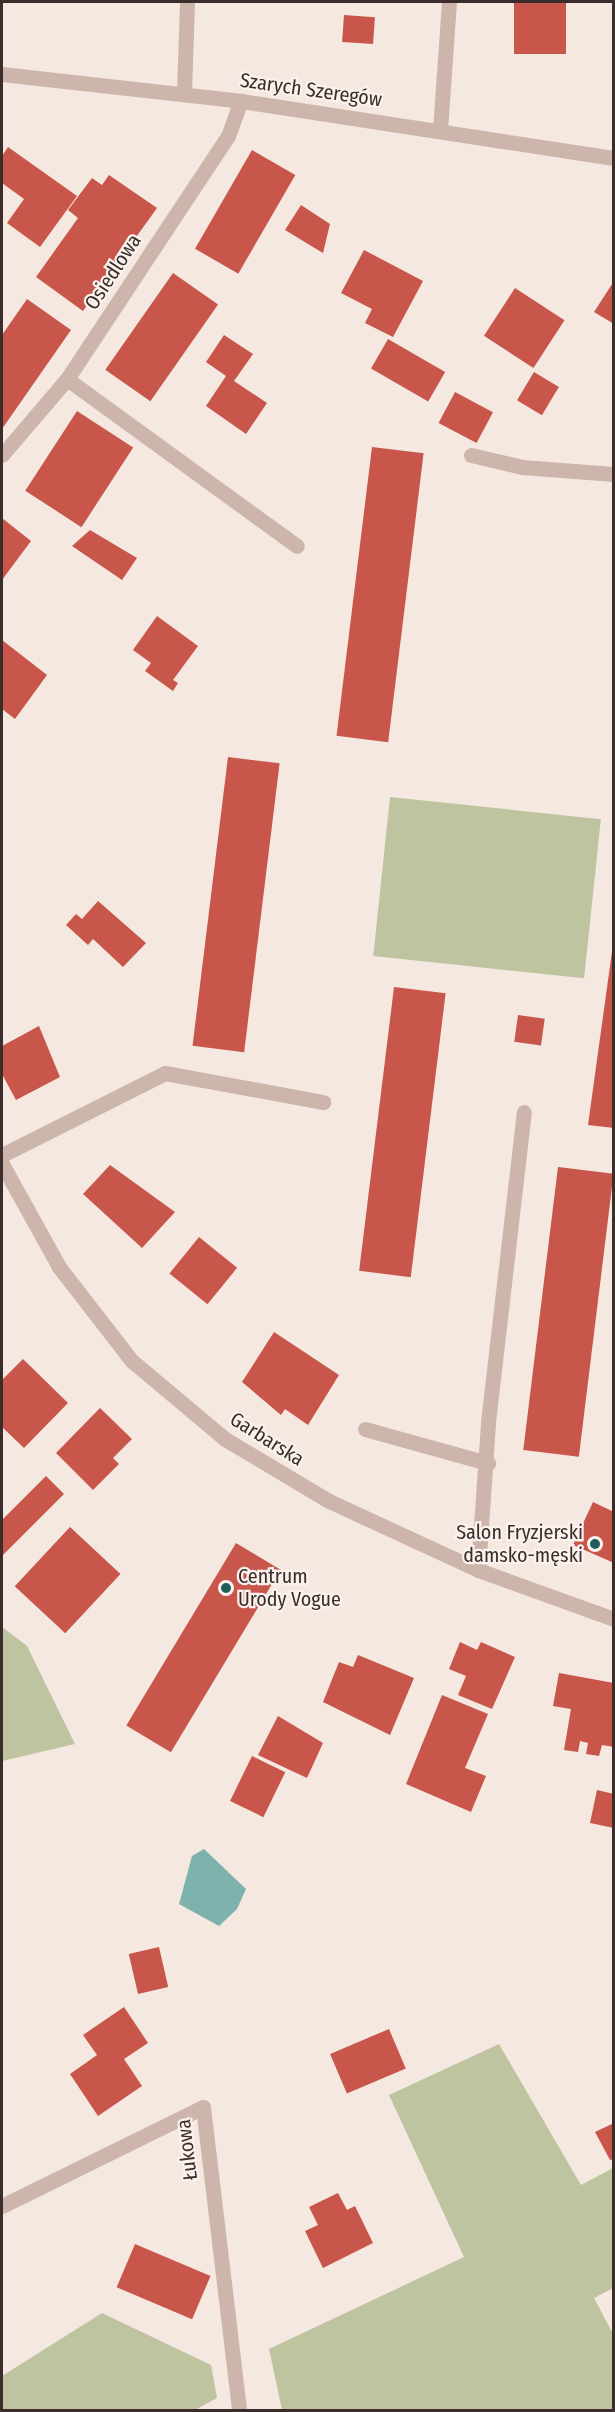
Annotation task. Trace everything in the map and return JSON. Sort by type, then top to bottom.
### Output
[{"type":"street","points":[[184,93],[187,2]]},
{"type":"street","points":[[440,130],[449,2]]},
{"type":"street","name":"Szarych Szeregów","points":[[2,74],[184,93],[614,158]]},
{"type":"street","name":"Osiedlowa","points":[[2,455],[68,379],[228,136],[241,101]]},
{"type":"street","points":[[68,379],[297,546]]},
{"type":"street","points":[[471,455],[522,467],[614,474]]},
{"type":"street","points":[[2,1155],[165,1073],[323,1102]]},
{"type":"street","points":[[478,1570],[489,1463],[488,1422],[524,1112]]},
{"type":"street","name":"Garbarska","points":[[2,1164],[59,1267],[132,1361],[225,1439],[329,1501],[478,1570],[614,1619]]},
{"type":"street","points":[[365,1429],[489,1463]]},
{"type":"street","name":"Łukowa","points":[[2,2206],[203,2107],[238,2410]]},
{"type":"green space","points":[[390,797],[601,819],[584,978],[373,956]]},
{"type":"green space","points":[[2,1627],[27,1646],[75,1744],[2,1761]]},
{"type":"green space","points":[[499,2044],[581,2185],[613,2168],[613,2288],[594,2298],[613,2334],[613,2410],[282,2410],[269,2349],[464,2257],[389,2095]]},
{"type":"green space","points":[[102,2313],[211,2365],[217,2398],[195,2410],[2,2410],[2,2376]]},
{"type":"water","points":[[204,1849],[246,1889],[237,1909],[219,1926],[179,1904],[192,1856]]},
{"type":"building","points":[[514,2],[566,2],[566,54],[514,54]]},
{"type":"building","points":[[344,15],[375,17],[373,44],[342,42]]},
{"type":"building","points":[[8,147],[77,196],[40,247],[7,223],[24,199],[2,183],[2,156]]},
{"type":"building","points":[[252,150],[295,175],[238,274],[195,249]]},
{"type":"building","points":[[109,175],[157,208],[83,311],[36,277],[78,218],[68,210],[92,178],[102,185]]},
{"type":"building","points":[[301,205],[330,224],[323,253],[285,230]]},
{"type":"building","points":[[364,250],[423,281],[393,337],[365,323],[372,309],[341,293]]},
{"type":"building","points":[[173,273],[218,305],[150,401],[105,370]]},
{"type":"building","points":[[614,281],[614,324],[594,312]]},
{"type":"building","points":[[515,288],[564,320],[533,368],[484,336]]},
{"type":"building","points":[[27,299],[71,330],[2,429],[2,335]]},
{"type":"building","points":[[224,335],[253,354],[234,381],[267,403],[246,434],[206,406],[226,376],[206,362]]},
{"type":"building","points":[[388,339],[445,372],[428,401],[371,368]]},
{"type":"building","points":[[534,372],[559,387],[542,415],[517,400]]},
{"type":"building","points":[[455,392],[493,412],[477,443],[439,423]]},
{"type":"building","points":[[77,411],[133,447],[81,527],[25,491]]},
{"type":"building","points":[[372,447],[424,453],[388,742],[337,736]]},
{"type":"building","points":[[2,518],[31,541],[2,580]]},
{"type":"building","points":[[90,530],[137,558],[122,580],[72,546]]},
{"type":"building","points":[[157,616],[198,646],[173,680],[178,683],[173,691],[145,671],[151,663],[133,650]]},
{"type":"building","points":[[2,640],[47,675],[15,719],[2,709]]},
{"type":"building","points":[[228,757],[280,763],[244,1052],[193,1046]]},
{"type":"building","points":[[98,901],[146,943],[123,967],[93,939],[88,945],[66,925],[76,914],[82,919]]},
{"type":"building","points":[[614,937],[614,1128],[588,1125]]},
{"type":"building","points":[[394,987],[446,993],[411,1277],[359,1271]]},
{"type":"building","points":[[518,1015],[545,1019],[541,1045],[514,1042]]},
{"type":"building","points":[[39,1026],[60,1077],[16,1100],[2,1074],[2,1046]]},
{"type":"building","points":[[110,1165],[175,1212],[142,1248],[83,1194]]},
{"type":"building","points":[[558,1167],[614,1174],[579,1457],[523,1450]]},
{"type":"building","points":[[199,1237],[237,1268],[208,1304],[169,1274]]},
{"type":"building","points":[[274,1332],[339,1375],[308,1425],[285,1409],[281,1415],[242,1382]]},
{"type":"building","points":[[23,1359],[68,1403],[24,1448],[2,1427],[2,1380]]},
{"type":"building","points":[[100,1408],[132,1439],[113,1458],[119,1464],[93,1490],[56,1453]]},
{"type":"building","points":[[46,1476],[64,1494],[2,1556],[2,1520]]},
{"type":"building","points":[[593,1502],[614,1512],[614,1563],[573,1545]]},
{"type":"building","points":[[70,1527],[120,1574],[65,1633],[15,1586]]},
{"type":"building","points":[[236,1543],[281,1570],[171,1752],[126,1726]]},
{"type":"building","points":[[460,1642],[477,1650],[481,1642],[515,1657],[492,1709],[458,1695],[466,1676],[449,1669]]},
{"type":"building","points":[[358,1655],[414,1678],[390,1735],[323,1702],[339,1662],[353,1667]]},
{"type":"building","points":[[559,1673],[614,1683],[614,1747],[602,1745],[599,1756],[586,1754],[588,1743],[580,1741],[578,1752],[564,1750],[571,1709],[553,1706]]},
{"type":"building","points":[[442,1695],[488,1714],[465,1768],[486,1776],[471,1812],[406,1784]]},
{"type":"building","points":[[278,1716],[323,1743],[307,1778],[258,1755]]},
{"type":"building","points":[[252,1756],[285,1772],[263,1817],[230,1801]]},
{"type":"building","points":[[597,1790],[614,1794],[614,1828],[590,1823]]},
{"type":"building","points":[[159,1947],[168,1987],[138,1994],[129,1954]]},
{"type":"building","points":[[124,2007],[148,2043],[124,2059],[142,2086],[98,2116],[70,2074],[97,2055],[83,2035]]},
{"type":"building","points":[[389,2029],[406,2069],[347,2094],[330,2054]]},
{"type":"building","points":[[614,2123],[614,2159],[610,2160],[595,2132]]},
{"type":"building","points":[[338,2193],[347,2210],[355,2206],[373,2243],[323,2268],[305,2231],[318,2225],[309,2207]]},
{"type":"building","points":[[135,2244],[210,2276],[192,2319],[117,2287]]},
{"type":"place","name":"Salon Fryzjerski damsko-męski","points":[[595,1544]]},
{"type":"place","name":"Centrum Urody Vogue","points":[[226,1588]]}]
